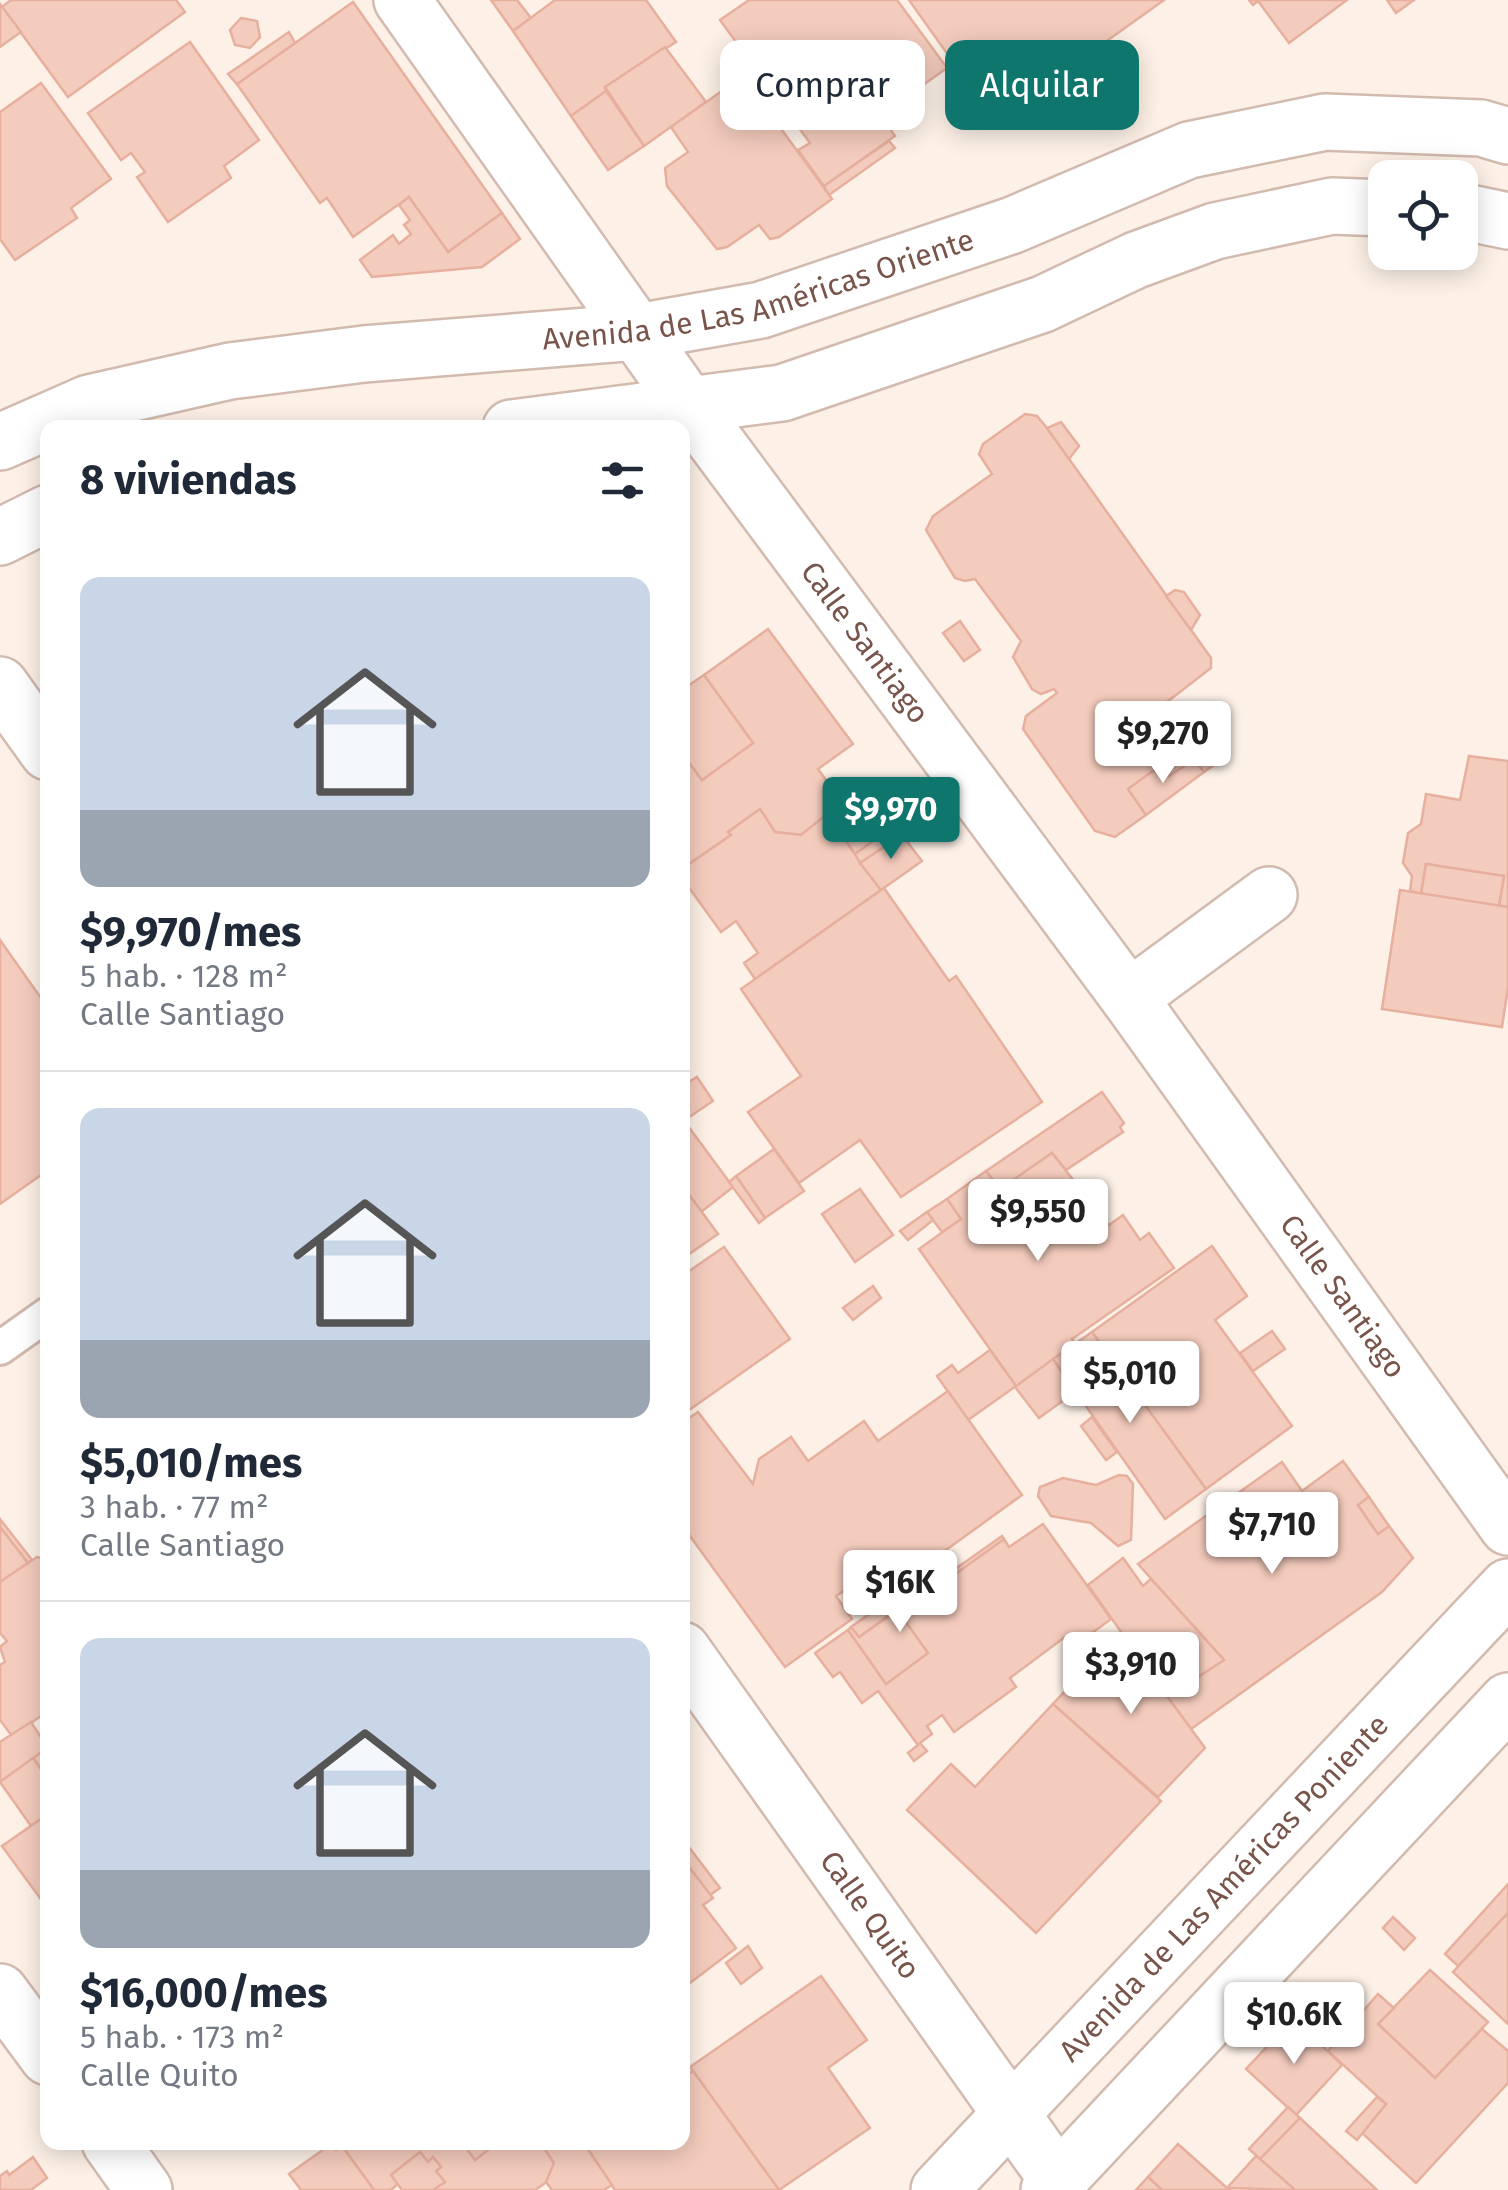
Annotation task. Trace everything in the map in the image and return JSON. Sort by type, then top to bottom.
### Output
[{"type":"street","name":"Calle Santiago","points":[[402,0],[690,406],[1129,998],[1508,1528]]},
{"type":"street","name":"Avenida de Las Américas Oriente","points":[[50,420],[89,403],[230,371],[364,354],[637,332],[761,310],[1014,225],[1189,150],[1324,122],[1481,128],[1508,136]]},
{"type":"street","points":[[1103,188],[1136,260]]},
{"type":"street","points":[[575,420],[782,392],[1043,304],[1136,260],[1215,230],[1332,206],[1368,207]]},
{"type":"street","points":[[1478,215],[1508,221]]},
{"type":"street","name":"Avenida de Las Américas Oriente","points":[[0,442],[40,424]]},
{"type":"street","points":[[0,537],[40,517]]},
{"type":"street","points":[[0,685],[40,741]]},
{"type":"street","points":[[1129,998],[1269,894]]},
{"type":"street","name":"Avenida de Las Américas Poniente","points":[[939,2190],[1508,1587]]},
{"type":"street","name":"Calle Quito","points":[[690,1661],[1010,2112],[1053,2185]]},
{"type":"street","points":[[1053,2185],[1508,1701]]},
{"type":"street","points":[[0,1992],[40,2046]]},
{"type":"street","points":[[116,2150],[144,2190]]},
{"type":"lane","points":[[0,1348],[40,1320]]},
{"type":"building","points":[[11,0],[176,0],[185,12],[68,97],[2,7]]},
{"type":"building","points":[[491,0],[517,0],[531,18],[513,31]]},
{"type":"building","points":[[555,0],[646,0],[676,42],[605,87],[606,91],[571,116],[513,31]]},
{"type":"building","points":[[749,0],[897,0],[945,65],[945,69],[925,84],[925,40],[735,40],[720,20]]},
{"type":"building","points":[[909,0],[1164,0],[1108,40],[945,40],[945,51]]},
{"type":"building","points":[[1249,0],[1347,0],[1289,43],[1258,1],[1253,5]]},
{"type":"building","points":[[1387,0],[1414,0],[1396,13]]},
{"type":"building","points":[[353,2],[502,213],[448,252],[409,197],[353,237],[327,198],[320,203],[237,84]]},
{"type":"building","points":[[0,4],[21,32],[0,47]]},
{"type":"building","points":[[241,18],[257,21],[260,37],[250,48],[235,45],[230,30]]},
{"type":"building","points":[[289,32],[295,43],[237,84],[228,74]]},
{"type":"building","points":[[190,42],[259,140],[224,166],[231,178],[168,222],[137,177],[145,172],[131,153],[121,160],[88,113]]},
{"type":"building","points":[[665,47],[706,102],[644,146],[605,87]]},
{"type":"building","points":[[41,83],[111,179],[71,208],[77,218],[15,260],[0,239],[0,112]]},
{"type":"building","points":[[606,91],[644,146],[608,170],[571,116]]},
{"type":"building","points":[[720,92],[720,130],[782,130],[832,199],[779,237],[770,239],[759,225],[727,247],[717,249],[667,186],[665,168],[688,152],[671,127]]},
{"type":"building","points":[[800,130],[891,130],[895,136],[824,186],[798,150],[810,143]]},
{"type":"building","points":[[889,141],[895,148],[829,195],[824,186]]},
{"type":"building","points":[[409,197],[448,252],[502,213],[520,239],[482,267],[372,277],[360,260],[393,235],[399,244],[411,234],[404,225],[410,220],[399,205]]},
{"type":"building","points":[[1025,414],[1037,416],[1047,428],[1211,658],[1211,668],[1167,702],[1189,730],[1206,720],[1223,745],[1221,760],[1204,772],[1194,760],[1169,776],[1153,771],[1128,789],[1146,815],[1115,837],[1095,831],[1023,729],[1026,716],[1057,693],[1054,689],[1041,694],[1032,689],[1013,657],[1021,641],[975,579],[955,578],[926,530],[933,516],[992,474],[979,454],[983,444]]},
{"type":"building","points":[[1061,422],[1079,446],[1069,459],[1047,428]]},
{"type":"building","points":[[1175,590],[1184,592],[1200,615],[1191,630],[1166,596]]},
{"type":"building","points":[[960,621],[980,650],[964,661],[943,633]]},
{"type":"building","points":[[768,629],[853,744],[818,769],[843,803],[801,835],[775,832],[760,809],[690,863],[690,764],[702,780],[753,743],[704,675]]},
{"type":"building","points":[[704,675],[753,743],[702,780],[690,764],[690,685]]},
{"type":"building","points":[[1469,756],[1508,761],[1508,907],[1499,906],[1504,876],[1426,864],[1421,894],[1410,891],[1412,876],[1403,863],[1408,833],[1421,824],[1426,794],[1460,800]]},
{"type":"building","points":[[1194,760],[1204,772],[1146,815],[1128,789],[1153,771],[1169,776]]},
{"type":"building","points":[[897,807],[906,818],[896,825],[888,813]]},
{"type":"building","points":[[760,809],[775,832],[801,835],[827,814],[881,890],[755,979],[744,963],[758,953],[736,921],[721,932],[690,889],[690,863],[731,835],[728,832]]},
{"type":"building","points":[[888,813],[896,825],[855,854],[845,840]]},
{"type":"building","points":[[896,825],[902,835],[860,863],[855,854]]},
{"type":"building","points":[[902,835],[922,861],[881,890],[860,863]]},
{"type":"building","points":[[1426,864],[1504,876],[1499,906],[1421,894]]},
{"type":"building","points":[[884,888],[949,981],[956,976],[1042,1102],[901,1197],[860,1140],[799,1183],[748,1112],[801,1076],[741,989]]},
{"type":"building","points":[[1400,890],[1508,907],[1508,987],[1502,1027],[1382,1009]]},
{"type":"building","points":[[0,940],[40,997],[40,1176],[0,1204]]},
{"type":"building","points":[[697,1077],[713,1101],[690,1117],[690,1081]]},
{"type":"building","points":[[1102,1092],[1124,1123],[1120,1127],[1123,1132],[1066,1170],[1052,1153],[1000,1189],[986,1171]]},
{"type":"building","points":[[690,1129],[733,1187],[701,1212],[690,1196]]},
{"type":"building","points":[[774,1149],[804,1191],[765,1218],[736,1176]]},
{"type":"building","points":[[1052,1153],[1109,1225],[1123,1215],[1140,1240],[1149,1233],[1174,1268],[1072,1339],[1075,1344],[1016,1386],[919,1249],[961,1219],[947,1199],[986,1171],[1000,1189]]},
{"type":"building","points":[[736,1176],[765,1218],[759,1223],[729,1182]]},
{"type":"building","points":[[860,1189],[893,1235],[855,1262],[822,1214]]},
{"type":"building","points":[[690,1196],[718,1234],[690,1253]]},
{"type":"building","points":[[947,1199],[961,1219],[942,1232],[927,1212]]},
{"type":"building","points":[[927,1212],[933,1220],[908,1240],[900,1231]]},
{"type":"building","points":[[1212,1246],[1247,1296],[1215,1320],[1292,1426],[1206,1489],[1092,1332]]},
{"type":"building","points":[[724,1247],[790,1339],[690,1409],[690,1270]]},
{"type":"building","points":[[873,1286],[881,1298],[853,1320],[843,1308]]},
{"type":"building","points":[[1272,1331],[1285,1349],[1253,1371],[1240,1353]]},
{"type":"building","points":[[1092,1332],[1206,1489],[1165,1519],[1053,1359]]},
{"type":"building","points":[[990,1350],[1016,1386],[968,1420],[937,1376],[952,1365],[958,1373]]},
{"type":"building","points":[[1053,1359],[1075,1392],[1039,1418],[1015,1387]]},
{"type":"building","points":[[948,1391],[1022,1495],[870,1605],[856,1583],[836,1596],[852,1619],[785,1667],[690,1536],[690,1418],[698,1412],[753,1484],[759,1459],[791,1437],[808,1461],[864,1421],[878,1441]]},
{"type":"building","points":[[1092,1417],[1117,1452],[1106,1460],[1081,1426]]},
{"type":"building","points":[[1343,1461],[1369,1497],[1358,1505],[1378,1534],[1389,1526],[1413,1558],[1382,1592],[1191,1729],[1167,1697],[1224,1660],[1138,1564],[1282,1462],[1302,1491]]},
{"type":"building","points":[[1119,1475],[1127,1476],[1133,1484],[1131,1540],[1118,1546],[1091,1523],[1051,1516],[1038,1496],[1040,1487],[1063,1478],[1096,1485]]},
{"type":"building","points":[[1369,1497],[1389,1526],[1378,1534],[1358,1505]]},
{"type":"building","points":[[0,1519],[32,1560],[28,1563],[0,1527]]},
{"type":"building","points":[[1043,1524],[1111,1619],[1077,1644],[1069,1634],[1010,1678],[1016,1687],[954,1732],[942,1715],[927,1726],[932,1734],[920,1743],[927,1751],[914,1761],[908,1753],[918,1745],[878,1691],[862,1703],[840,1672],[833,1677],[815,1653],[848,1630],[886,1684],[928,1653],[900,1614],[1004,1539],[1009,1547]]},
{"type":"building","points":[[0,1527],[28,1563],[0,1582]]},
{"type":"building","points":[[1002,1536],[1004,1539],[900,1614],[928,1653],[886,1684],[848,1630],[851,1627],[859,1637]]},
{"type":"building","points":[[40,1558],[40,1717],[12,1736],[0,1720],[0,1665],[5,1662],[0,1647],[7,1641],[0,1633],[0,1582]]},
{"type":"building","points":[[1123,1558],[1143,1586],[1151,1579],[1224,1660],[1167,1697],[1088,1585]]},
{"type":"building","points":[[895,1596],[903,1605],[859,1637],[851,1627]]},
{"type":"building","points":[[1120,1632],[1205,1748],[1158,1797],[1053,1704]]},
{"type":"building","points":[[1053,1704],[1161,1801],[1036,1933],[907,1810],[951,1764],[975,1787]]},
{"type":"building","points":[[31,1722],[40,1736],[40,1754],[0,1782],[0,1742]]},
{"type":"building","points":[[33,1758],[40,1768],[40,1820],[31,1826],[0,1782]]},
{"type":"building","points":[[40,1820],[40,1898],[2,1846]]},
{"type":"building","points":[[690,1849],[720,1888],[710,1895],[690,1869]]},
{"type":"building","points":[[690,1868],[713,1898],[703,1905],[736,1948],[690,1983]]},
{"type":"building","points":[[1508,1884],[1508,1913],[1458,1966],[1445,1954]]},
{"type":"building","points":[[1508,1913],[1508,2024],[1453,1972]]},
{"type":"building","points":[[1393,1917],[1415,1938],[1404,1950],[1383,1928]]},
{"type":"building","points":[[748,1946],[762,1968],[741,1984],[726,1963]]},
{"type":"building","points":[[1430,1970],[1488,2022],[1435,2078],[1378,2024]]},
{"type":"building","points":[[821,1976],[867,2040],[828,2068],[870,2128],[779,2190],[690,2067]]},
{"type":"building","points":[[1378,1994],[1394,2008],[1378,2024],[1435,2078],[1482,2029],[1508,2051],[1508,2083],[1416,2183],[1362,2133],[1386,2104],[1328,2051]]},
{"type":"building","points":[[1294,2018],[1342,2065],[1296,2115],[1246,2069]]},
{"type":"building","points":[[693,2071],[779,2190],[615,2190],[589,2150],[690,2150]]},
{"type":"building","points":[[1377,2097],[1386,2104],[1357,2140],[1346,2131]]},
{"type":"building","points":[[1288,2107],[1300,2118],[1260,2159],[1249,2149]]},
{"type":"building","points":[[1300,2118],[1377,2190],[1295,2190],[1260,2159]]},
{"type":"building","points":[[1178,2144],[1230,2190],[1162,2190],[1148,2177]]},
{"type":"building","points":[[323,2150],[345,2150],[374,2190],[301,2190],[289,2174]]},
{"type":"building","points":[[345,2150],[468,2150],[475,2160],[488,2150],[545,2150],[554,2163],[548,2181],[535,2190],[433,2190],[445,2182],[436,2171],[441,2167],[433,2157],[428,2162],[420,2152],[391,2175],[398,2184],[391,2190],[374,2190]]},
{"type":"building","points":[[468,2150],[488,2150],[475,2160]]},
{"type":"building","points":[[545,2150],[588,2150],[612,2185],[604,2190],[552,2190],[546,2182],[554,2163]]},
{"type":"building","points":[[420,2152],[428,2162],[433,2157],[441,2167],[436,2171],[445,2182],[433,2190],[402,2190],[391,2175]]},
{"type":"building","points":[[1256,2156],[1260,2159],[1295,2190],[1227,2188]]},
{"type":"building","points":[[33,2157],[47,2178],[31,2190],[0,2190],[0,2176],[7,2171],[9,2175]]},
{"type":"building","points":[[1148,2177],[1162,2190],[1136,2190]]}]
